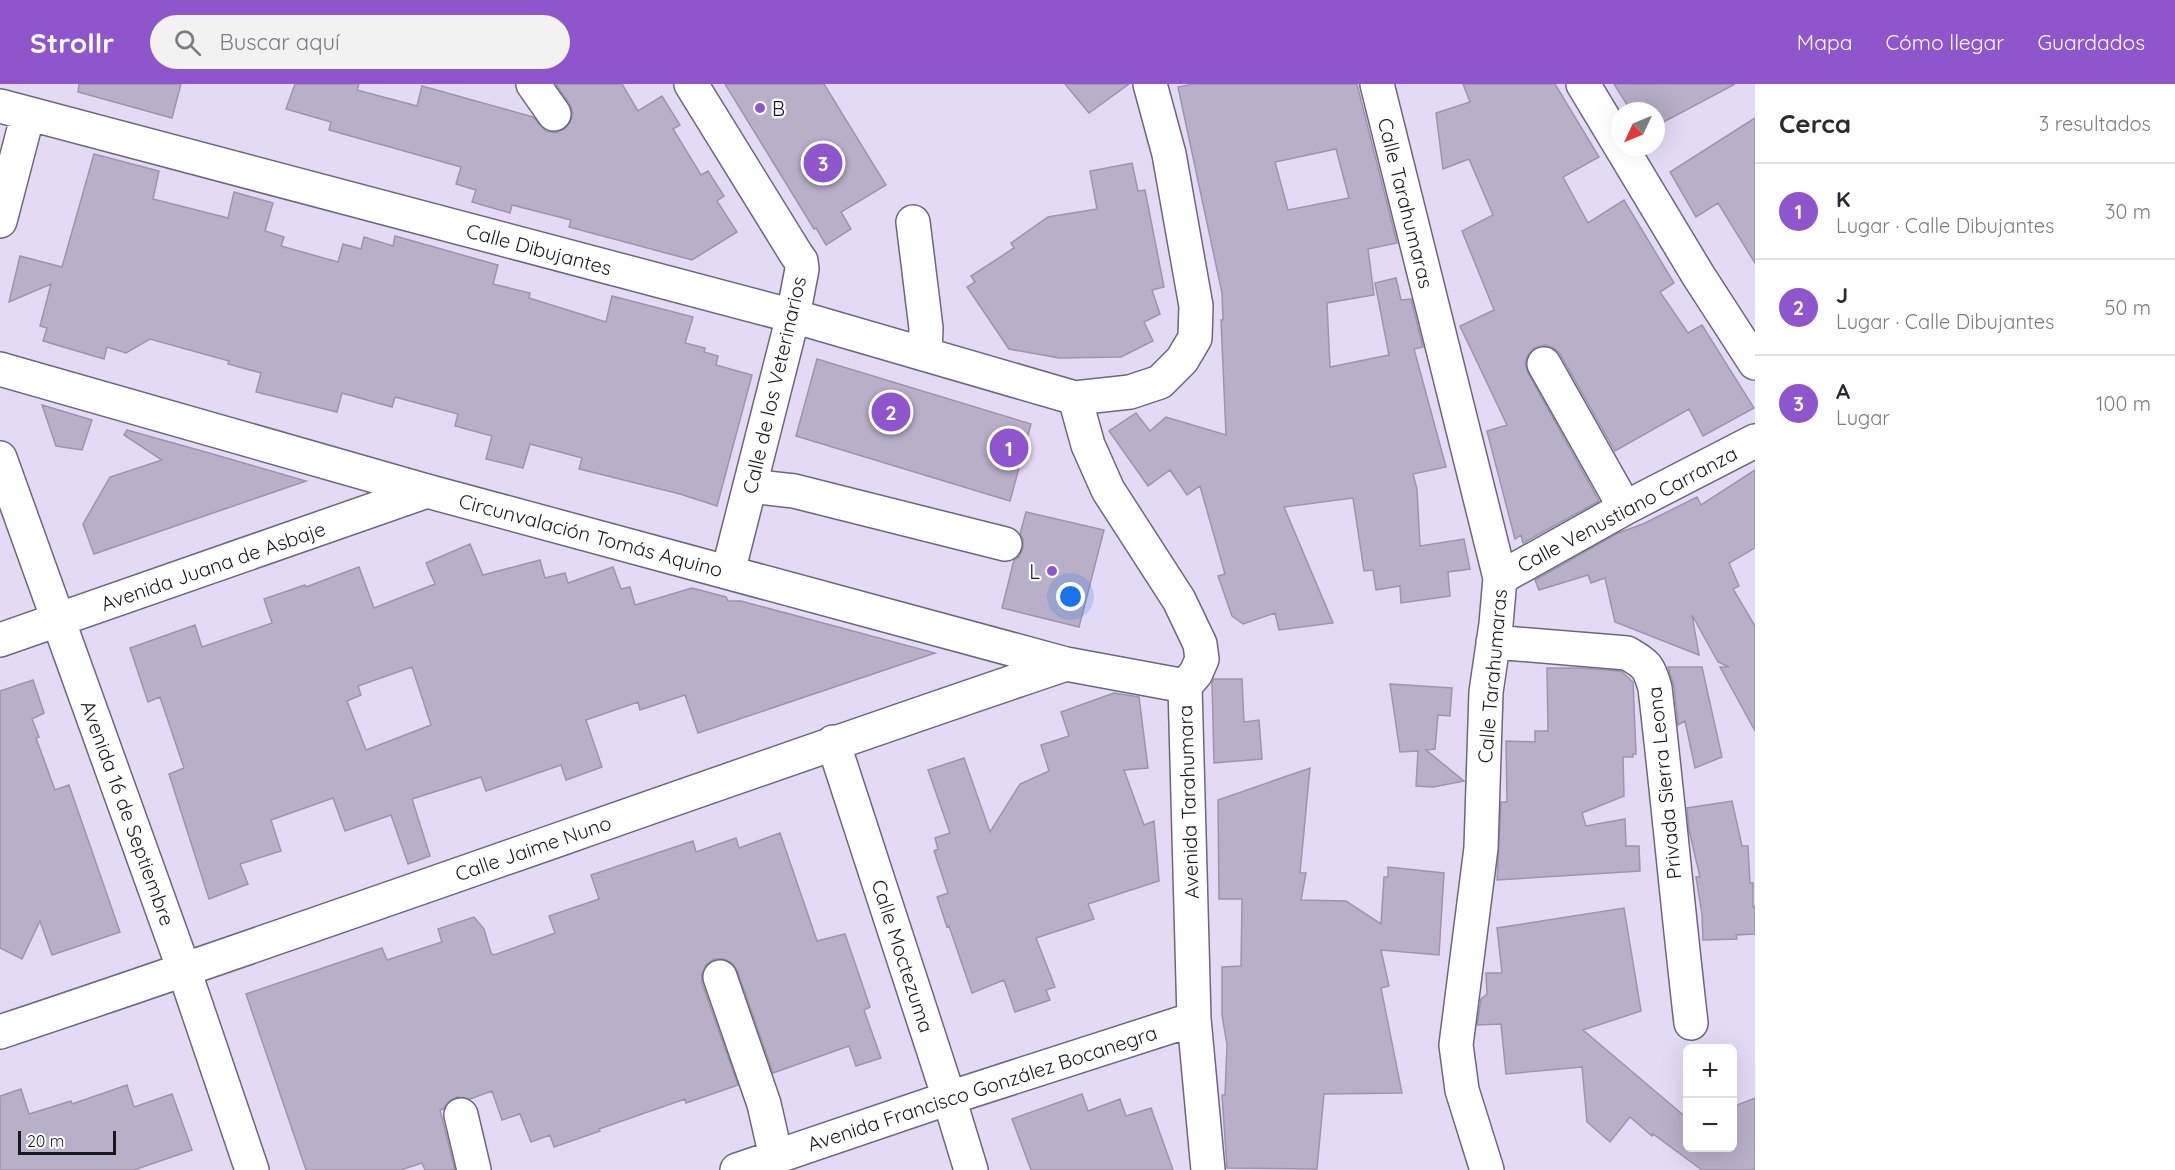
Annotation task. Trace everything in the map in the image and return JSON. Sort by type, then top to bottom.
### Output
[{"type":"street","points":[[533,84],[554,114]]},
{"type":"street","name":"Calle de los Veterinarios","points":[[691,84],[801,261],[802,269],[793,316],[728,572]]},
{"type":"street","points":[[1075,398],[1130,392],[1160,382],[1182,360],[1195,338],[1196,306],[1171,166],[1150,84]]},
{"type":"street","name":"Calle Tarahumaras","points":[[1377,84],[1500,578],[1486,692],[1481,848],[1456,1045],[1462,1090],[1487,1170]]},
{"type":"street","points":[[1583,84],[1698,275],[1755,363]]},
{"type":"street","points":[[0,221],[14,110]]},
{"type":"street","name":"Calle Dibujantes","points":[[14,110],[793,316],[1075,398]]},
{"type":"street","points":[[913,222],[926,328],[925,354]]},
{"type":"street","points":[[1544,364],[1625,508]]},
{"type":"street","name":"Circunvalación Tomás Aquino","points":[[0,369],[427,491],[1066,664],[1185,686]]},
{"type":"street","name":"Avenida Tarahumara","points":[[1075,398],[1088,445],[1108,490],[1179,600],[1200,644],[1202,659],[1196,673],[1185,686],[1194,1019],[1208,1170]]},
{"type":"street","name":"Calle Venustiano Carranza","points":[[1500,578],[1625,508],[1755,441]]},
{"type":"street","name":"Avenida 16 de Septiembre","points":[[0,458],[184,970],[252,1170]]},
{"type":"street","points":[[750,486],[794,490],[1005,544]]},
{"type":"street","name":"Avenida Juana de Asbaje","points":[[0,640],[427,491]]},
{"type":"street","name":"Privada Sierra Leona","points":[[1492,642],[1627,653],[1645,663],[1651,673],[1655,688],[1669,807],[1691,1023]]},
{"type":"street","name":"Calle Jaime Nuno","points":[[0,1032],[184,970],[832,742],[1066,664]]},
{"type":"street","name":"Calle Moctezuma","points":[[832,742],[950,1098],[971,1170]]},
{"type":"street","points":[[720,977],[764,1104],[776,1157]]},
{"type":"street","name":"Avenida Francisco González Bocanegra","points":[[737,1170],[1194,1019]]},
{"type":"street","points":[[461,1115],[474,1170]]},
{"type":"building","points":[[79,84],[181,84],[172,118],[78,92]]},
{"type":"building","points":[[295,84],[359,84],[357,90],[417,106],[422,86],[533,117],[546,131],[555,133],[565,129],[573,113],[556,84],[622,84],[638,111],[662,96],[680,125],[673,129],[701,175],[708,171],[724,196],[717,201],[737,232],[692,260],[569,227],[571,220],[512,205],[510,213],[472,202],[476,190],[456,184],[461,167],[329,130],[331,122],[286,109]]},
{"type":"building","points":[[725,84],[824,84],[886,185],[841,212],[851,229],[826,245]]},
{"type":"building","points":[[1065,84],[1129,84],[1089,113]]},
{"type":"building","points":[[1193,84],[1357,84],[1397,243],[1368,249],[1374,295],[1327,303],[1330,367],[1389,355],[1375,283],[1396,278],[1401,300],[1411,299],[1423,347],[1414,349],[1446,467],[1413,474],[1417,489],[1420,546],[1464,539],[1470,569],[1448,572],[1450,596],[1401,603],[1400,586],[1376,590],[1373,570],[1364,571],[1353,498],[1284,507],[1333,623],[1279,630],[1275,613],[1243,624],[1232,616],[1218,576],[1225,574],[1200,486],[1187,495],[1170,470],[1148,486],[1109,431],[1136,413],[1150,431],[1166,417],[1226,435],[1222,293],[1178,87]],"holes":[[[1336,149],[1349,198],[1288,210],[1275,162]]]},
{"type":"building","points":[[1463,84],[1555,84],[1599,157],[1563,177],[1588,223],[1624,200],[1674,283],[1660,292],[1688,333],[1702,325],[1754,408],[1703,436],[1689,409],[1615,451],[1560,354],[1554,348],[1545,345],[1534,348],[1525,363],[1528,373],[1599,501],[1523,543],[1521,535],[1515,539],[1487,431],[1507,425],[1460,326],[1494,310],[1462,231],[1493,215],[1469,159],[1443,169],[1436,113],[1470,102]]},
{"type":"building","points":[[1614,84],[1735,84],[1665,121],[1665,102],[1625,102]]},
{"type":"building","points":[[1755,118],[1755,263],[1718,203],[1696,217],[1670,172]]},
{"type":"building","points":[[94,154],[159,171],[153,199],[228,218],[234,192],[273,203],[265,231],[284,237],[281,246],[338,262],[343,244],[361,249],[364,237],[393,246],[395,236],[498,265],[493,284],[530,293],[529,298],[606,322],[612,296],[693,317],[685,343],[705,348],[704,352],[718,356],[716,365],[752,375],[717,506],[680,494],[579,469],[582,458],[530,444],[523,468],[486,459],[492,436],[455,426],[458,414],[395,397],[392,407],[342,393],[337,412],[256,392],[261,373],[228,364],[229,361],[150,339],[126,353],[107,347],[104,359],[43,341],[47,328],[40,326],[51,284],[9,302],[20,256],[62,267]]},
{"type":"building","points":[[1132,163],[1138,191],[1145,190],[1164,287],[1152,290],[1160,314],[1144,322],[1153,341],[1121,357],[1059,358],[1009,349],[967,287],[975,282],[971,276],[1014,248],[1011,243],[1048,217],[1097,209],[1090,171]]},
{"type":"building","points":[[817,359],[1031,424],[1010,501],[796,436]]},
{"type":"building","points":[[42,405],[92,420],[82,450],[56,446]]},
{"type":"building","points":[[127,430],[306,481],[94,554],[83,524],[110,477],[162,460],[124,435]]},
{"type":"building","points":[[1755,470],[1755,548],[1729,563],[1739,586],[1733,589],[1755,626],[1755,731],[1720,667],[1729,667],[1718,662],[1692,615],[1699,655],[1615,622],[1605,578],[1591,583],[1588,575],[1539,590],[1535,580],[1618,533],[1643,524],[1697,497],[1701,505]]},
{"type":"building","name":"L","points":[[1026,512],[1104,530],[1079,627],[1002,608],[1014,560],[1019,557],[1023,548],[1023,539],[1020,534]]},
{"type":"building","points":[[470,544],[483,575],[540,560],[545,578],[565,573],[568,583],[613,567],[621,589],[630,587],[635,605],[692,588],[726,597],[728,601],[741,601],[935,653],[698,733],[685,695],[640,710],[638,702],[586,720],[602,767],[566,780],[561,765],[486,791],[481,777],[412,799],[430,856],[408,864],[391,815],[345,831],[333,798],[271,820],[281,851],[240,864],[248,884],[209,899],[169,774],[184,768],[160,697],[148,702],[130,648],[195,625],[202,647],[272,623],[264,599],[305,585],[306,587],[359,567],[374,608],[435,584],[426,563]],"holes":[[[412,667],[431,725],[366,750],[347,701],[361,695],[358,686]]]},
{"type":"building","points":[[1668,667],[1702,667],[1722,757],[1695,768],[1685,721],[1678,725],[1674,686]]},
{"type":"building","points":[[1547,668],[1621,671],[1633,682],[1636,754],[1633,754],[1633,757],[1623,757],[1624,796],[1582,813],[1586,826],[1625,819],[1626,846],[1639,846],[1640,871],[1497,880],[1501,802],[1507,802],[1506,741],[1535,742],[1535,731],[1548,731]]},
{"type":"building","points":[[1214,679],[1242,679],[1244,722],[1259,720],[1262,759],[1214,763],[1212,682]]},
{"type":"building","points":[[33,680],[44,713],[32,719],[39,737],[36,738],[55,790],[69,785],[120,932],[52,955],[40,921],[22,959],[0,948],[0,691]]},
{"type":"building","points":[[1390,684],[1452,688],[1450,716],[1438,715],[1435,749],[1426,750],[1464,781],[1433,787],[1416,786],[1418,751],[1400,752]]},
{"type":"building","points":[[1114,693],[1139,697],[1148,768],[1124,770],[1144,825],[1154,821],[1159,881],[1088,904],[1094,919],[1036,938],[1055,987],[1046,990],[1050,1000],[1015,1012],[1004,980],[972,993],[949,926],[947,927],[937,897],[948,893],[934,851],[938,849],[935,838],[950,833],[928,770],[964,758],[990,832],[1020,784],[1049,771],[1041,745],[1069,736],[1061,712]]},
{"type":"building","points":[[1310,768],[1300,873],[1306,873],[1301,900],[1346,901],[1381,924],[1384,877],[1388,877],[1388,867],[1444,873],[1439,955],[1381,950],[1389,986],[1381,988],[1402,1093],[1324,1094],[1317,1169],[1227,1168],[1222,1095],[1225,1095],[1227,1045],[1222,1015],[1222,967],[1241,966],[1242,899],[1219,899],[1218,800]]},
{"type":"building","points":[[1732,801],[1742,846],[1748,846],[1750,883],[1753,883],[1753,907],[1755,906],[1755,934],[1736,935],[1737,939],[1703,940],[1702,914],[1696,877],[1700,877],[1689,830],[1687,808]]},
{"type":"building","points":[[780,833],[817,941],[845,934],[870,1007],[864,1010],[881,1058],[856,1066],[849,1046],[773,1073],[737,970],[732,963],[724,959],[714,959],[706,965],[702,974],[702,983],[738,1085],[686,1103],[685,1099],[554,1147],[550,1135],[531,1142],[520,1114],[502,1120],[492,1091],[470,1099],[457,1097],[440,1110],[455,1170],[425,1170],[422,1163],[401,1170],[306,1170],[246,994],[382,948],[387,960],[442,942],[438,929],[474,917],[484,929],[491,953],[494,955],[555,933],[549,916],[599,899],[591,875],[693,841],[696,852],[736,838],[739,848]]},
{"type":"building","points":[[1624,908],[1641,1011],[1583,1030],[1683,1115],[1683,1152],[1737,1152],[1737,1105],[1755,1098],[1755,1170],[1702,1170],[1653,1134],[1652,1136],[1630,1117],[1610,1142],[1587,1122],[1582,1067],[1506,1074],[1501,1024],[1477,1025],[1481,999],[1487,994],[1486,973],[1502,973],[1497,928]]},
{"type":"building","points":[[127,1085],[134,1107],[172,1094],[192,1150],[134,1170],[0,1170],[0,1096],[21,1089],[29,1114],[71,1101],[72,1104]]},
{"type":"building","points":[[1082,1094],[1088,1111],[1120,1099],[1126,1116],[1151,1108],[1173,1170],[1031,1170],[1012,1119]]},
{"type":"place","name":"B","points":[[760,108]]},
{"type":"place","name":"A","points":[[823,163]]},
{"type":"place","name":"J","points":[[891,412]]},
{"type":"place","name":"K","points":[[1009,448]]},
{"type":"place","name":"L","points":[[1052,571]]}]
